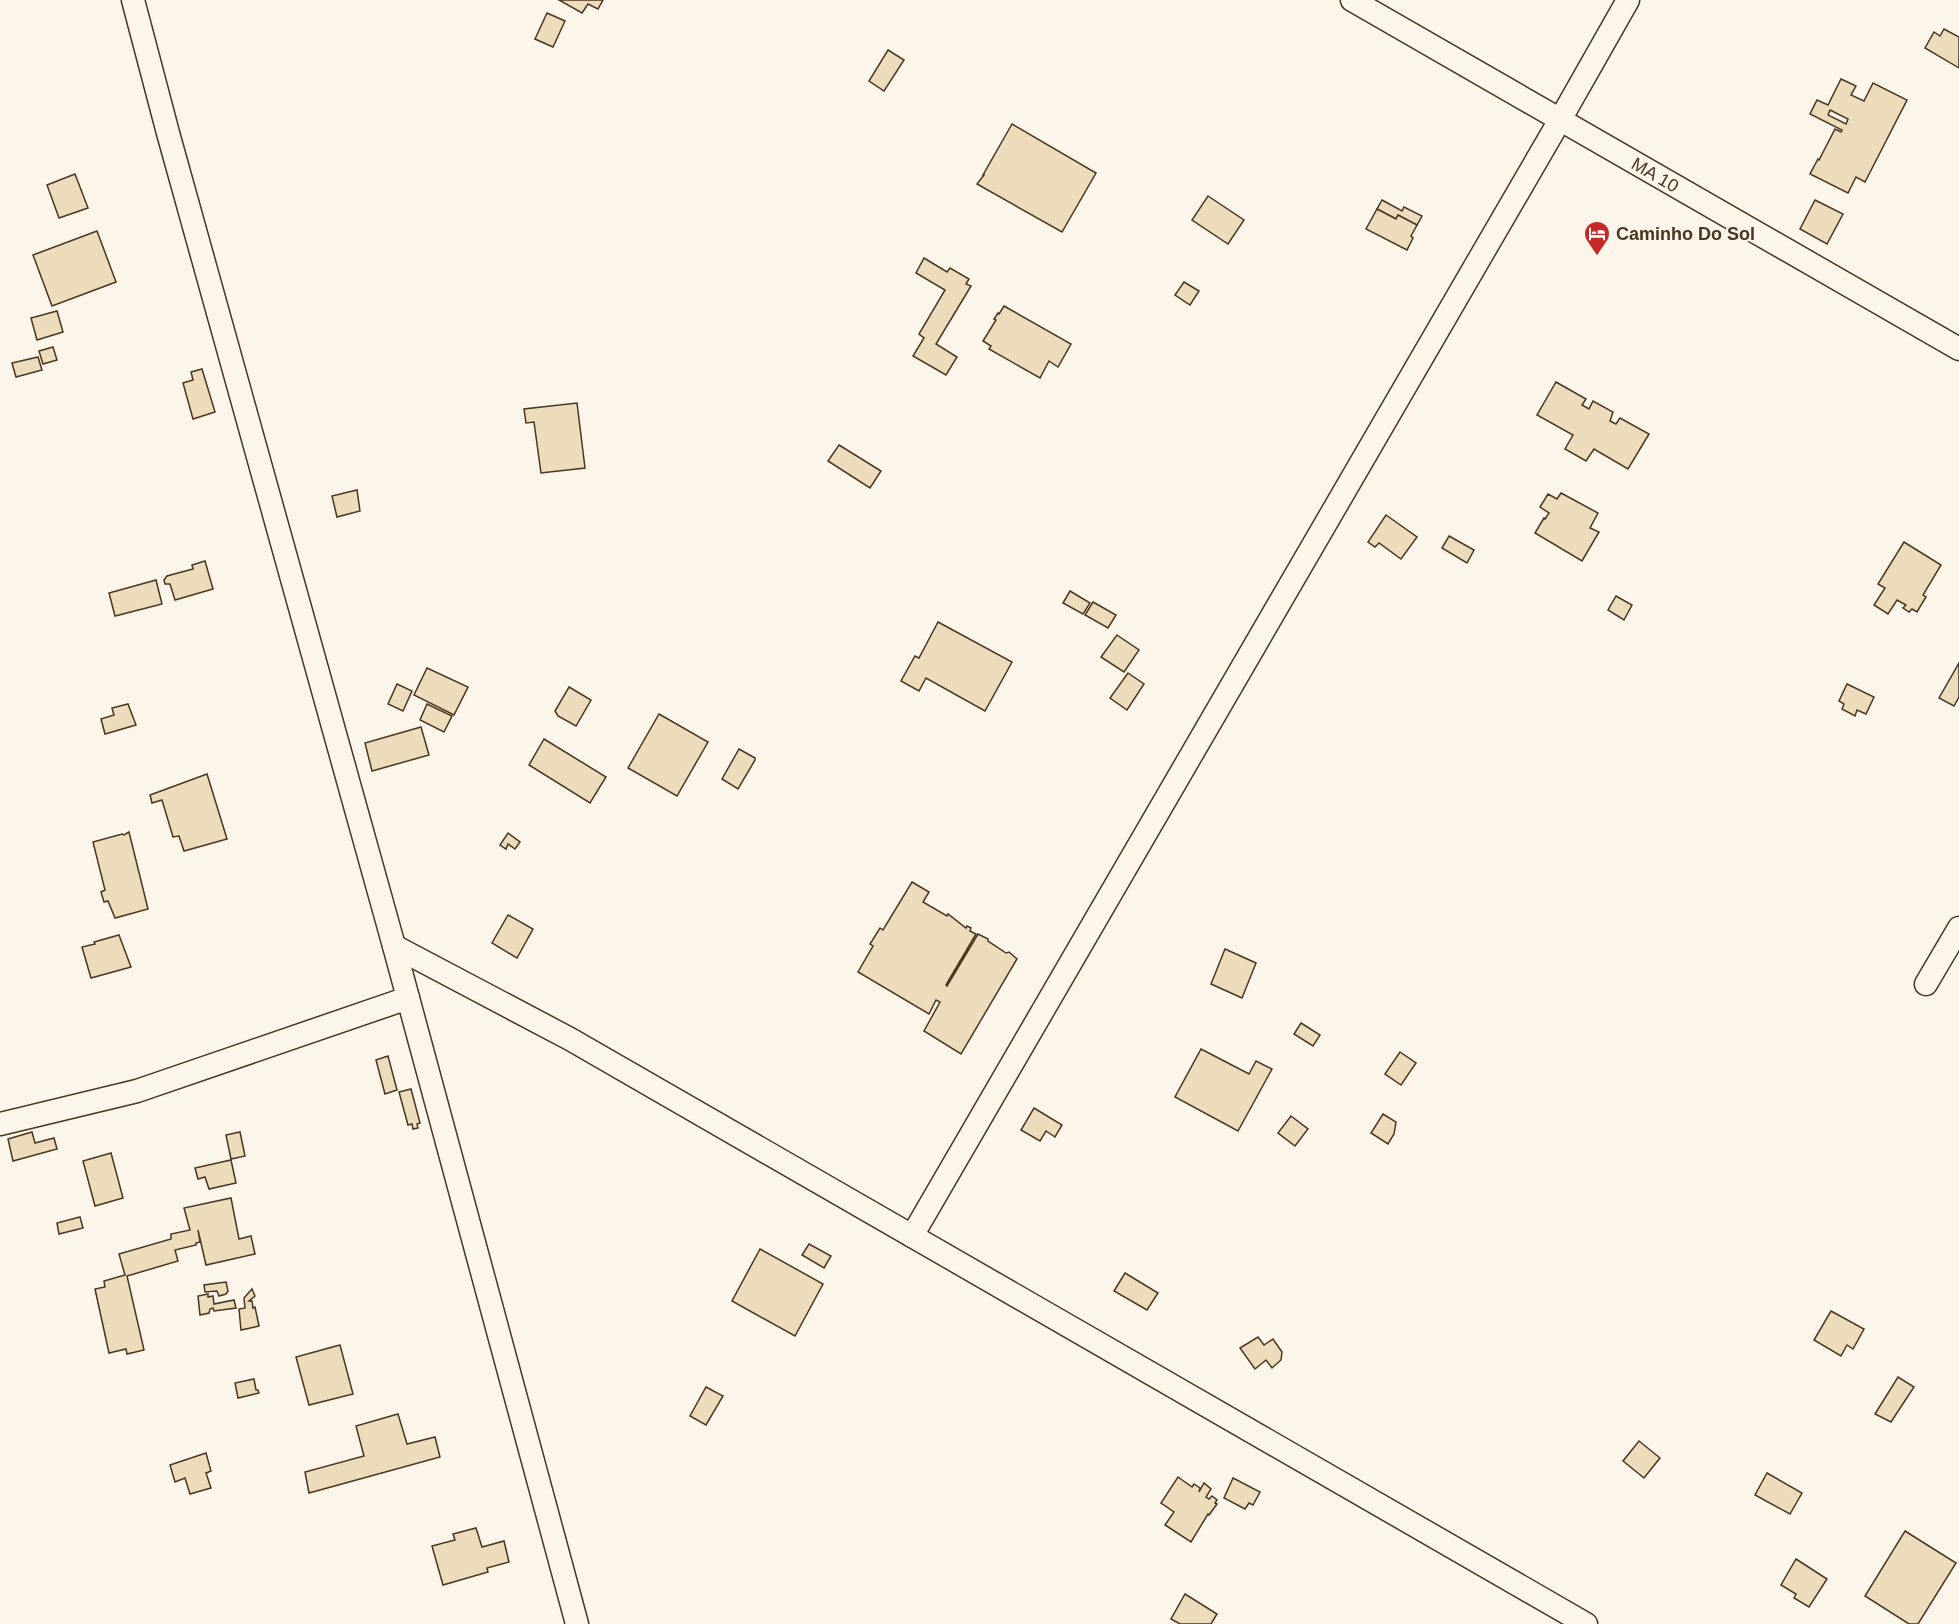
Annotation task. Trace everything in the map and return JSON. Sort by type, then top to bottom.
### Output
[{"type":"street","points":[[133,0],[394,946],[577,1624]]},
{"type":"street","name":"MA 10","points":[[1352,0],[1959,349]]},
{"type":"street","points":[[912,1236],[1628,0]]},
{"type":"street","points":[[1926,984],[1959,928]]},
{"type":"street","points":[[394,946],[570,1039],[1587,1624]]},
{"type":"street","points":[[0,1124],[137,1091],[408,998]]},
{"type":"building","points":[[559,0],[603,0],[598,9],[588,4],[582,13]]},
{"type":"building","points":[[547,13],[565,21],[553,47],[535,39]]},
{"type":"building","points":[[1944,29],[1959,37],[1959,68],[1925,48],[1934,32],[1940,36]]},
{"type":"building","points":[[888,50],[904,60],[884,91],[869,81]]},
{"type":"building","points":[[1841,79],[1856,86],[1851,95],[1864,101],[1873,83],[1907,100],[1865,182],[1856,177],[1848,193],[1810,174],[1835,129],[1841,132],[1842,130],[1810,114],[1817,100],[1828,105]],"holes":[[[1830,110],[1848,119],[1846,124],[1828,115]]]},
{"type":"building","points":[[1012,124],[1096,173],[1062,232],[977,184]]},
{"type":"building","points":[[75,174],[88,208],[59,218],[47,185]]},
{"type":"building","points":[[1208,196],[1244,220],[1228,244],[1192,220]]},
{"type":"building","points":[[1382,200],[1402,211],[1404,207],[1422,216],[1417,225],[1398,215],[1396,219],[1377,209]]},
{"type":"building","points":[[1815,200],[1843,214],[1827,244],[1800,229]]},
{"type":"building","points":[[1377,209],[1396,219],[1398,215],[1417,225],[1407,250],[1366,229]]},
{"type":"building","points":[[97,231],[116,282],[52,306],[33,255]]},
{"type":"building","points":[[924,258],[947,272],[950,268],[969,279],[966,284],[971,286],[936,344],[957,357],[946,375],[913,356],[924,338],[919,334],[945,290],[916,273]]},
{"type":"building","points":[[1184,282],[1199,291],[1190,305],[1175,295]]},
{"type":"building","points":[[1004,306],[1071,344],[1058,367],[1049,361],[1040,378],[989,349],[991,346],[983,341],[996,320],[994,319]]},
{"type":"building","points":[[57,311],[63,332],[37,340],[31,318]]},
{"type":"building","points":[[53,347],[57,360],[43,364],[39,351]]},
{"type":"building","points":[[38,357],[42,370],[16,377],[12,363]]},
{"type":"building","points":[[202,369],[215,412],[193,419],[183,383],[193,380],[191,372]]},
{"type":"building","points":[[1556,382],[1586,399],[1582,405],[1589,409],[1593,401],[1613,412],[1610,421],[1616,424],[1620,418],[1649,434],[1628,469],[1594,449],[1586,461],[1565,449],[1573,435],[1537,415]]},
{"type":"building","points":[[577,403],[585,468],[541,473],[534,422],[526,423],[524,409]]},
{"type":"building","points":[[839,445],[881,471],[870,488],[828,461]]},
{"type":"building","points":[[357,490],[360,511],[337,517],[332,496]]},
{"type":"building","points":[[1561,493],[1598,513],[1590,528],[1599,532],[1582,561],[1535,533],[1549,513],[1540,507],[1548,494],[1557,499]]},
{"type":"building","points":[[1386,515],[1417,537],[1401,559],[1379,543],[1375,547],[1368,542]]},
{"type":"building","points":[[1449,536],[1474,550],[1467,563],[1442,548]]},
{"type":"building","points":[[1904,542],[1941,565],[1923,595],[1926,597],[1917,612],[1912,609],[1909,612],[1903,608],[1906,605],[1897,600],[1888,614],[1874,605],[1885,588],[1878,584]]},
{"type":"building","points":[[205,561],[213,589],[175,600],[170,584],[165,584],[164,580],[167,576],[193,569],[192,565]]},
{"type":"building","points":[[156,580],[162,604],[115,616],[109,593]]},
{"type":"building","points":[[1070,591],[1090,603],[1083,614],[1063,603]]},
{"type":"building","points":[[1616,596],[1632,605],[1624,620],[1608,610]]},
{"type":"building","points":[[1093,602],[1116,615],[1108,628],[1085,615]]},
{"type":"building","points":[[938,622],[1012,662],[985,711],[926,678],[919,691],[901,681],[915,656],[919,658]]},
{"type":"building","points":[[1117,635],[1139,650],[1124,672],[1101,657]]},
{"type":"building","points":[[1959,663],[1959,697],[1954,706],[1939,698]]},
{"type":"building","points":[[427,668],[468,687],[454,715],[414,695]]},
{"type":"building","points":[[1128,673],[1144,684],[1127,710],[1110,698]]},
{"type":"building","points":[[397,684],[412,691],[403,711],[388,704]]},
{"type":"building","points":[[1847,684],[1874,697],[1866,714],[1857,710],[1855,716],[1842,709],[1844,704],[1839,701]]},
{"type":"building","points":[[569,687],[591,700],[576,726],[558,716],[555,711]]},
{"type":"building","points":[[128,704],[136,725],[105,734],[101,719],[114,715],[112,708]]},
{"type":"building","points":[[427,704],[452,716],[444,732],[420,720]]},
{"type":"building","points":[[659,714],[708,742],[677,796],[628,768]]},
{"type":"building","points":[[421,727],[429,755],[372,771],[365,743]]},
{"type":"building","points":[[544,739],[606,777],[590,803],[529,765]]},
{"type":"building","points":[[739,749],[755,760],[738,789],[722,779]]},
{"type":"building","points":[[207,774],[227,839],[184,851],[179,836],[173,837],[162,800],[152,803],[150,795]]},
{"type":"building","points":[[129,832],[148,909],[115,918],[108,901],[104,902],[101,892],[105,890],[93,842]]},
{"type":"building","points":[[508,833],[520,842],[515,849],[508,844],[506,849],[500,845]]},
{"type":"building","points":[[912,882],[929,892],[923,902],[947,916],[948,914],[966,928],[967,926],[971,928],[970,931],[976,934],[947,986],[978,934],[1017,959],[961,1054],[924,1031],[940,1002],[936,1000],[929,1014],[858,972],[873,946],[870,944],[880,928],[883,930]]},
{"type":"building","points":[[508,915],[533,929],[517,958],[492,943]]},
{"type":"building","points":[[119,935],[131,967],[91,978],[82,947]]},
{"type":"building","points":[[1225,949],[1256,963],[1242,998],[1211,984]]},
{"type":"building","points":[[1301,1023],[1320,1035],[1313,1046],[1294,1034]]},
{"type":"building","points":[[1201,1049],[1249,1074],[1256,1061],[1272,1069],[1238,1131],[1175,1097]]},
{"type":"building","points":[[1400,1052],[1416,1063],[1401,1085],[1385,1074]]},
{"type":"building","points":[[388,1056],[397,1090],[385,1094],[376,1060]]},
{"type":"building","points":[[411,1089],[420,1123],[417,1124],[418,1128],[413,1129],[412,1124],[408,1125],[399,1092]]},
{"type":"building","points":[[1034,1108],[1062,1125],[1055,1137],[1046,1131],[1040,1141],[1021,1130]]},
{"type":"building","points":[[1383,1114],[1396,1122],[1394,1134],[1388,1144],[1371,1133]]},
{"type":"building","points":[[1291,1116],[1308,1129],[1295,1146],[1278,1133]]},
{"type":"building","points":[[32,1132],[35,1143],[54,1138],[57,1149],[13,1161],[8,1139]]},
{"type":"building","points":[[240,1132],[245,1156],[231,1159],[226,1135]]},
{"type":"building","points":[[111,1153],[123,1198],[95,1206],[83,1161]]},
{"type":"building","points":[[231,1160],[236,1183],[209,1189],[205,1177],[198,1179],[195,1168]]},
{"type":"building","points":[[231,1198],[239,1239],[251,1236],[255,1254],[206,1265],[198,1230],[200,1242],[175,1250],[178,1261],[127,1276],[144,1350],[127,1354],[126,1349],[109,1353],[95,1289],[105,1287],[104,1281],[125,1275],[119,1254],[171,1239],[171,1234],[190,1230],[184,1208]]},
{"type":"building","points":[[80,1217],[83,1228],[59,1234],[57,1223]]},
{"type":"building","points":[[809,1244],[831,1256],[824,1268],[802,1255]]},
{"type":"building","points":[[760,1249],[823,1284],[795,1336],[732,1301]]},
{"type":"building","points":[[1125,1273],[1158,1293],[1147,1310],[1114,1291]]},
{"type":"building","points":[[226,1282],[228,1291],[226,1294],[219,1296],[217,1291],[205,1292],[204,1285]]},
{"type":"building","points":[[252,1289],[255,1296],[249,1301],[252,1301],[253,1308],[255,1307],[259,1326],[241,1330],[239,1309],[245,1308],[244,1298]]},
{"type":"building","points":[[208,1294],[208,1297],[213,1296],[214,1304],[234,1300],[236,1308],[214,1311],[213,1308],[209,1313],[200,1315],[198,1296]]},
{"type":"building","points":[[1831,1311],[1864,1329],[1853,1349],[1847,1345],[1841,1356],[1814,1340]]},
{"type":"building","points":[[1258,1337],[1264,1345],[1273,1339],[1282,1352],[1281,1360],[1272,1368],[1266,1360],[1255,1369],[1240,1348]]},
{"type":"building","points":[[340,1345],[353,1394],[309,1405],[296,1357]]},
{"type":"building","points":[[1898,1377],[1914,1387],[1891,1422],[1875,1414]]},
{"type":"building","points":[[254,1379],[256,1390],[259,1393],[238,1398],[235,1383]]},
{"type":"building","points":[[706,1387],[723,1396],[706,1425],[690,1416]]},
{"type":"building","points":[[398,1414],[407,1444],[435,1437],[440,1457],[309,1493],[305,1472],[364,1456],[356,1426]]},
{"type":"building","points":[[1639,1441],[1660,1458],[1644,1478],[1623,1461]]},
{"type":"building","points":[[206,1453],[211,1471],[206,1473],[211,1488],[190,1494],[185,1478],[175,1482],[170,1465]]},
{"type":"building","points":[[1767,1473],[1802,1493],[1790,1514],[1755,1495]]},
{"type":"building","points":[[1178,1477],[1192,1487],[1194,1484],[1200,1488],[1199,1492],[1204,1483],[1211,1489],[1206,1497],[1209,1499],[1212,1496],[1217,1500],[1215,1503],[1217,1504],[1191,1542],[1165,1525],[1174,1512],[1161,1503]]},
{"type":"building","points":[[1233,1478],[1260,1492],[1253,1505],[1249,1503],[1245,1509],[1224,1498]]},
{"type":"building","points":[[476,1528],[482,1547],[504,1541],[509,1562],[487,1568],[488,1572],[443,1585],[432,1546],[455,1540],[453,1534]]},
{"type":"building","points":[[1905,1531],[1956,1563],[1918,1624],[1909,1624],[1865,1596]]},
{"type":"building","points":[[1796,1559],[1827,1579],[1809,1607],[1794,1598],[1796,1594],[1781,1585]]},
{"type":"building","points":[[1185,1594],[1217,1614],[1211,1624],[1180,1624],[1171,1619]]},
{"type":"place","name":"Caminho Do Sol","points":[[1597,257]]}]
